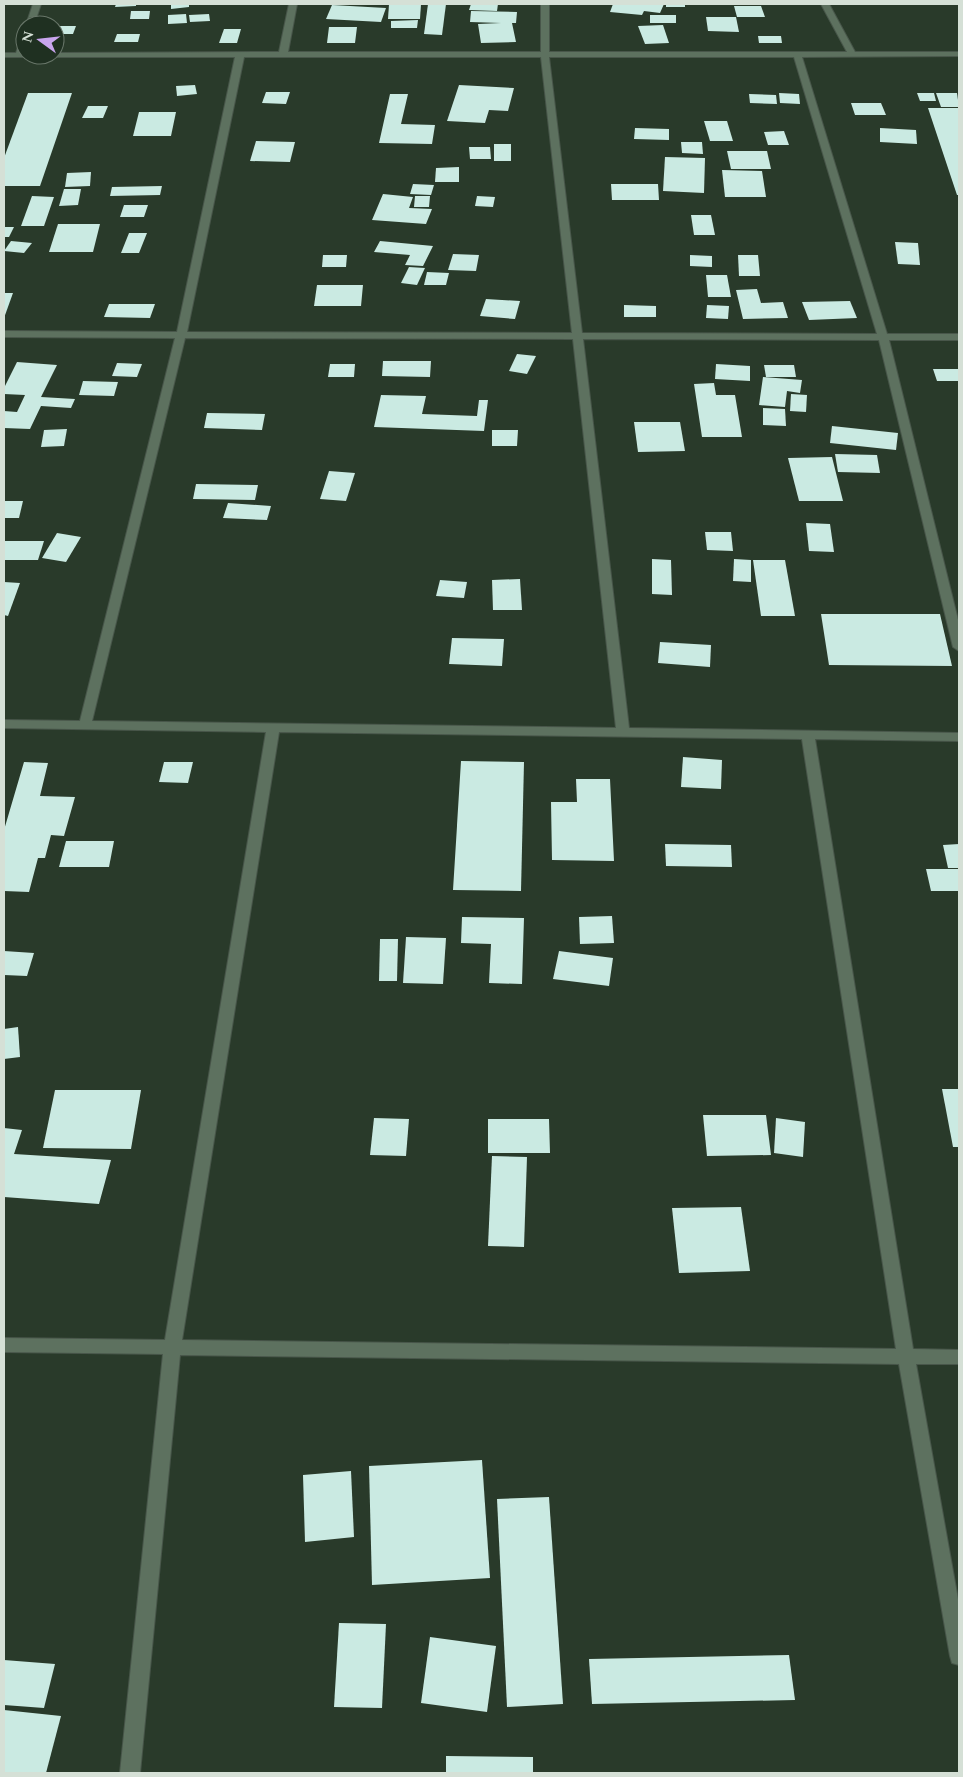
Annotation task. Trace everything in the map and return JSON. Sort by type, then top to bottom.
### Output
[{"type":"street","points":[[284,55],[293,4]]},
{"type":"street","points":[[545,4],[545,54],[623,732]]},
{"type":"street","points":[[825,4],[852,54]]},
{"type":"street","points":[[797,54],[883,337],[959,647]]},
{"type":"street","points":[[65,55],[959,54]]},
{"type":"street","points":[[85,725],[182,335],[240,55]]},
{"type":"street","points":[[4,334],[959,337]]},
{"type":"street","points":[[4,724],[959,738]]},
{"type":"street","points":[[130,1773],[172,1347],[273,727]]},
{"type":"street","points":[[808,735],[906,1356],[959,1656]]},
{"type":"street","points":[[4,1344],[959,1357]]},
{"type":"building","points":[[116,4],[136,4],[136,6],[115,7]]},
{"type":"building","points":[[171,4],[189,4],[189,7],[171,9]]},
{"type":"building","points":[[389,4],[421,4],[420,19],[388,19]]},
{"type":"building","points":[[428,4],[446,4],[442,35],[424,34]]},
{"type":"building","points":[[471,4],[498,4],[497,11],[469,10]]},
{"type":"building","points":[[613,4],[664,4],[660,13],[644,11],[642,15],[610,12]]},
{"type":"building","points":[[666,4],[685,4],[685,7],[666,7]]},
{"type":"building","points":[[332,5],[386,8],[381,22],[326,19]]},
{"type":"building","points":[[734,6],[761,6],[765,17],[737,17]]},
{"type":"building","points":[[131,11],[150,11],[149,19],[130,19]]},
{"type":"building","points":[[471,11],[517,12],[516,23],[512,23],[516,42],[481,43],[478,24],[501,23],[470,22]]},
{"type":"building","points":[[186,14],[187,23],[168,24],[168,15]]},
{"type":"building","points":[[209,14],[210,21],[190,22],[189,15]]},
{"type":"building","points":[[650,15],[676,15],[676,23],[650,23]]},
{"type":"building","points":[[706,17],[736,17],[739,32],[708,31]]},
{"type":"building","points":[[418,20],[417,28],[391,28],[391,21]]},
{"type":"building","points":[[663,25],[669,43],[645,44],[638,26]]},
{"type":"building","points":[[65,26],[76,26],[73,34],[65,34]]},
{"type":"building","points":[[329,27],[357,27],[355,43],[327,43]]},
{"type":"building","points":[[224,29],[241,29],[237,43],[219,43]]},
{"type":"building","points":[[117,34],[140,34],[138,42],[114,42]]},
{"type":"building","points":[[758,36],[781,36],[782,43],[759,43]]},
{"type":"building","points":[[195,85],[197,94],[177,96],[176,86]]},
{"type":"building","points":[[459,85],[514,88],[508,111],[489,110],[485,123],[447,121]]},
{"type":"building","points":[[266,92],[290,92],[286,104],[262,103]]},
{"type":"building","points":[[28,93],[72,93],[40,186],[4,186],[4,158]]},
{"type":"building","points":[[779,93],[799,94],[800,104],[780,103]]},
{"type":"building","points":[[917,93],[934,93],[936,101],[920,101]]},
{"type":"building","points":[[936,93],[957,93],[959,107],[941,107]]},
{"type":"building","points":[[390,94],[408,94],[401,124],[435,125],[432,144],[379,143]]},
{"type":"building","points":[[749,94],[776,95],[777,104],[750,103]]},
{"type":"building","points":[[851,103],[881,103],[886,115],[855,115]]},
{"type":"building","points":[[88,106],[108,106],[103,118],[82,118]]},
{"type":"building","points":[[928,108],[959,108],[959,195],[957,195]]},
{"type":"building","points":[[139,112],[176,112],[171,136],[133,136]]},
{"type":"building","points":[[704,121],[727,121],[733,141],[710,141]]},
{"type":"building","points":[[635,128],[669,129],[669,140],[634,139]]},
{"type":"building","points":[[880,128],[916,130],[917,144],[880,142]]},
{"type":"building","points":[[784,131],[789,145],[768,145],[764,132]]},
{"type":"building","points":[[256,141],[295,142],[290,162],[250,161]]},
{"type":"building","points":[[681,142],[702,142],[703,154],[682,153]]},
{"type":"building","points":[[494,144],[511,144],[511,161],[494,161]]},
{"type":"building","points":[[469,147],[490,147],[491,159],[470,159]]},
{"type":"building","points":[[727,151],[767,151],[771,169],[731,169]]},
{"type":"building","points":[[665,157],[705,158],[704,193],[663,191]]},
{"type":"building","points":[[459,167],[459,182],[435,182],[436,168]]},
{"type":"building","points":[[722,170],[762,171],[766,197],[725,197]]},
{"type":"building","points":[[91,172],[90,186],[65,187],[67,173]]},
{"type":"building","points":[[413,184],[434,185],[431,195],[410,194]]},
{"type":"building","points":[[611,184],[658,184],[659,200],[612,200]]},
{"type":"building","points":[[162,186],[160,195],[110,196],[112,187]]},
{"type":"building","points":[[64,189],[81,189],[78,205],[59,206]]},
{"type":"building","points":[[383,194],[413,197],[409,208],[432,209],[426,224],[372,220]]},
{"type":"building","points":[[32,196],[54,197],[44,226],[21,226]]},
{"type":"building","points":[[415,196],[430,196],[429,207],[414,207]]},
{"type":"building","points":[[477,196],[495,197],[493,207],[475,206]]},
{"type":"building","points":[[124,205],[148,205],[144,217],[120,217]]},
{"type":"building","points":[[691,215],[711,215],[715,235],[694,235]]},
{"type":"building","points":[[58,224],[100,224],[93,252],[49,252]]},
{"type":"building","points":[[4,227],[14,227],[9,237],[4,237]]},
{"type":"building","points":[[129,233],[147,233],[139,253],[121,253]]},
{"type":"building","points":[[11,241],[32,243],[24,253],[4,251]]},
{"type":"building","points":[[380,241],[433,246],[423,266],[405,265],[410,255],[374,252]]},
{"type":"building","points":[[895,242],[918,243],[920,265],[898,264]]},
{"type":"building","points":[[453,254],[479,255],[476,271],[448,270]]},
{"type":"building","points":[[323,255],[347,255],[346,267],[322,267]]},
{"type":"building","points":[[690,255],[712,256],[712,267],[690,266]]},
{"type":"building","points":[[738,255],[758,255],[760,276],[739,276]]},
{"type":"building","points":[[409,267],[425,268],[417,285],[401,283]]},
{"type":"building","points":[[427,272],[449,273],[446,285],[424,285]]},
{"type":"building","points":[[706,275],[727,275],[731,297],[708,297]]},
{"type":"building","points":[[317,285],[363,285],[361,306],[314,306]]},
{"type":"building","points":[[757,289],[761,303],[783,302],[788,318],[743,319],[736,290]]},
{"type":"building","points":[[4,293],[13,293],[4,318]]},
{"type":"building","points":[[486,299],[520,301],[515,319],[480,316]]},
{"type":"building","points":[[850,301],[857,318],[809,320],[802,302]]},
{"type":"building","points":[[109,304],[155,304],[150,318],[104,317]]},
{"type":"building","points":[[624,305],[656,306],[656,317],[624,317]]},
{"type":"building","points":[[707,305],[729,306],[728,319],[706,318]]},
{"type":"building","points":[[517,354],[536,356],[527,374],[509,371]]},
{"type":"building","points":[[383,361],[431,361],[430,377],[382,376]]},
{"type":"building","points":[[17,362],[57,365],[41,397],[75,399],[71,408],[41,406],[30,429],[4,428],[4,411],[17,412],[25,395],[4,394],[4,388]]},
{"type":"building","points":[[117,363],[142,364],[137,377],[112,376]]},
{"type":"building","points":[[330,364],[355,364],[354,377],[328,377]]},
{"type":"building","points":[[716,364],[750,366],[750,381],[715,379]]},
{"type":"building","points":[[764,365],[794,365],[796,377],[766,377]]},
{"type":"building","points":[[933,369],[959,369],[959,381],[937,381]]},
{"type":"building","points":[[763,377],[802,380],[800,393],[787,391],[785,407],[759,405]]},
{"type":"building","points":[[83,381],[118,382],[114,396],[79,395]]},
{"type":"building","points":[[714,383],[716,395],[735,395],[742,437],[702,437],[694,384]]},
{"type":"building","points":[[791,394],[807,395],[806,412],[790,411]]},
{"type":"building","points":[[381,395],[426,396],[422,414],[477,416],[479,400],[488,400],[484,431],[374,427]]},
{"type":"building","points":[[763,408],[785,409],[786,426],[763,425]]},
{"type":"building","points":[[207,413],[265,414],[262,430],[204,428]]},
{"type":"building","points":[[634,422],[680,422],[685,451],[638,452]]},
{"type":"building","points":[[832,426],[898,433],[896,450],[830,443]]},
{"type":"building","points":[[67,429],[64,446],[41,447],[44,430]]},
{"type":"building","points":[[492,430],[518,430],[517,446],[492,446]]},
{"type":"building","points":[[835,454],[877,455],[880,473],[838,472]]},
{"type":"building","points":[[832,457],[843,501],[799,501],[788,458]]},
{"type":"building","points":[[329,471],[355,473],[346,501],[320,499]]},
{"type":"building","points":[[196,484],[258,485],[255,500],[193,499]]},
{"type":"building","points":[[4,501],[23,501],[19,518],[4,518]]},
{"type":"building","points":[[228,503],[271,506],[267,520],[223,518]]},
{"type":"building","points":[[806,523],[830,524],[834,552],[809,551]]},
{"type":"building","points":[[705,532],[731,532],[733,551],[707,550]]},
{"type":"building","points":[[57,533],[81,537],[66,562],[42,558]]},
{"type":"building","points":[[4,541],[44,541],[38,560],[4,560]]},
{"type":"building","points":[[652,559],[671,560],[672,595],[652,594]]},
{"type":"building","points":[[734,559],[751,560],[751,582],[733,581]]},
{"type":"building","points":[[753,560],[785,560],[795,616],[761,616]]},
{"type":"building","points":[[520,579],[522,610],[493,610],[492,580]]},
{"type":"building","points":[[440,580],[467,582],[464,598],[436,596]]},
{"type":"building","points":[[4,582],[20,583],[8,616],[4,615]]},
{"type":"building","points":[[821,614],[940,614],[952,666],[829,665]]},
{"type":"building","points":[[452,638],[504,639],[502,666],[449,664]]},
{"type":"building","points":[[660,642],[711,645],[710,667],[658,663]]},
{"type":"building","points":[[683,757],[722,760],[721,789],[681,787]]},
{"type":"building","points":[[461,761],[524,762],[521,891],[453,890]]},
{"type":"building","points":[[24,762],[48,763],[40,796],[75,797],[64,836],[51,835],[45,858],[38,858],[29,892],[4,891],[4,830]]},
{"type":"building","points":[[164,762],[193,762],[188,783],[159,782]]},
{"type":"building","points":[[576,779],[610,779],[614,861],[552,860],[551,802],[577,802]]},
{"type":"building","points":[[66,841],[114,841],[109,867],[59,867]]},
{"type":"building","points":[[665,844],[731,845],[732,867],[666,866]]},
{"type":"building","points":[[959,844],[959,868],[948,868],[943,845]]},
{"type":"building","points":[[926,869],[959,869],[959,891],[931,891]]},
{"type":"building","points":[[612,916],[614,943],[580,944],[579,917]]},
{"type":"building","points":[[462,917],[524,918],[522,984],[489,983],[491,944],[461,943]]},
{"type":"building","points":[[406,937],[446,938],[443,984],[403,983]]},
{"type":"building","points":[[380,939],[398,939],[397,981],[379,981]]},
{"type":"building","points":[[4,951],[34,953],[27,976],[4,975]]},
{"type":"building","points":[[559,951],[613,958],[609,986],[553,979]]},
{"type":"building","points":[[18,1027],[20,1057],[4,1059],[4,1029]]},
{"type":"building","points":[[942,1089],[959,1089],[959,1147],[953,1147]]},
{"type":"building","points":[[55,1090],[141,1090],[131,1149],[43,1148]]},
{"type":"building","points":[[703,1115],[766,1115],[771,1155],[707,1156]]},
{"type":"building","points":[[374,1118],[409,1119],[406,1156],[370,1155]]},
{"type":"building","points":[[776,1118],[805,1122],[803,1157],[774,1153]]},
{"type":"building","points":[[488,1119],[549,1119],[550,1153],[488,1153]]},
{"type":"building","points":[[4,1128],[22,1130],[14,1154],[111,1160],[99,1204],[4,1197]]},
{"type":"building","points":[[492,1156],[527,1157],[524,1247],[488,1246]]},
{"type":"building","points":[[741,1207],[750,1271],[679,1273],[672,1208]]},
{"type":"building","points":[[482,1460],[490,1578],[372,1585],[369,1466]]},
{"type":"building","points":[[351,1471],[354,1537],[305,1542],[303,1475]]},
{"type":"building","points":[[549,1497],[563,1704],[507,1707],[497,1499]]},
{"type":"building","points":[[339,1623],[386,1624],[382,1708],[334,1707]]},
{"type":"building","points":[[430,1637],[496,1646],[487,1712],[421,1703]]},
{"type":"building","points":[[789,1655],[795,1700],[592,1704],[589,1659]]},
{"type":"building","points":[[4,1660],[55,1664],[44,1708],[4,1705]]},
{"type":"building","points":[[4,1710],[61,1716],[46,1773],[4,1773]]},
{"type":"building","points":[[446,1756],[533,1757],[533,1773],[446,1773]]}]
